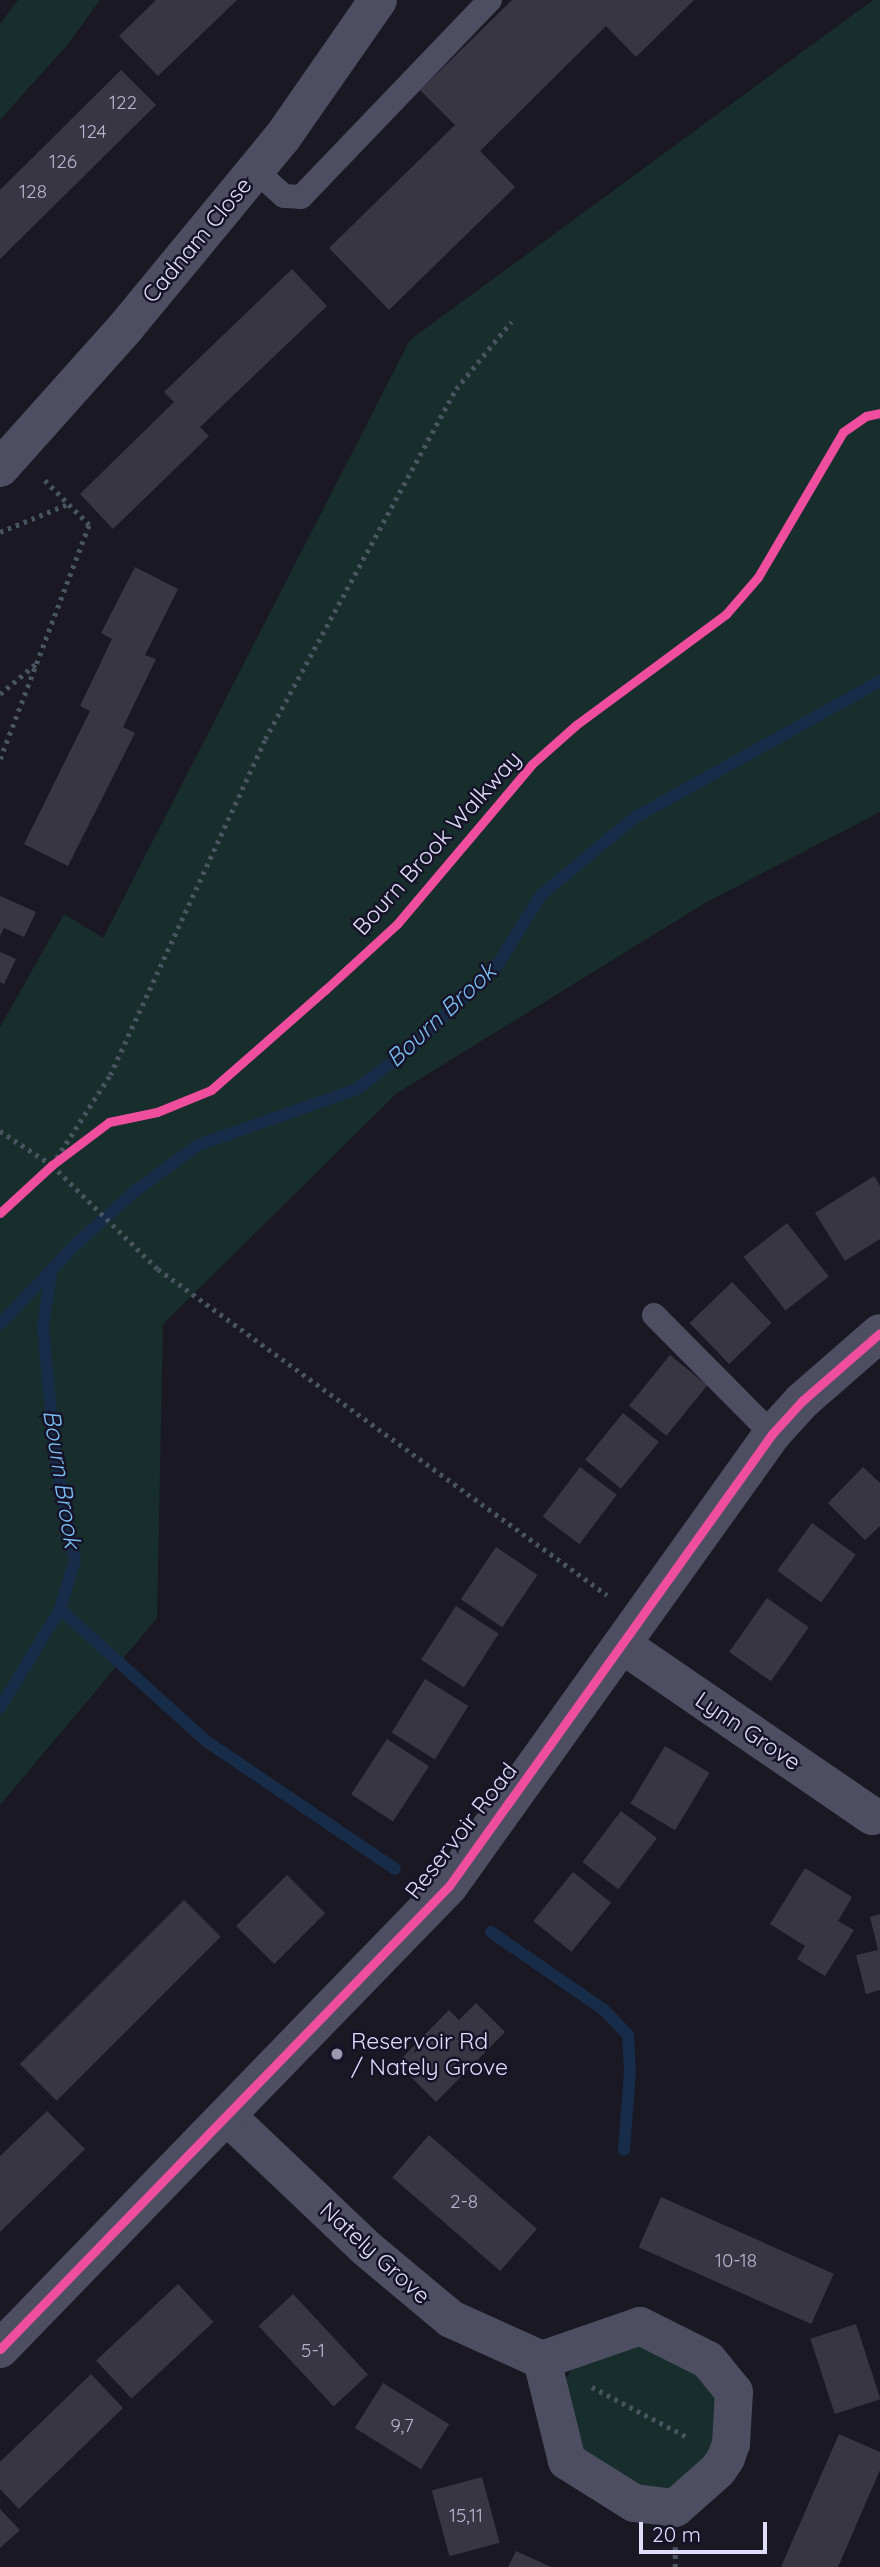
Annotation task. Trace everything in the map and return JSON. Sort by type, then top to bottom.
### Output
[{"type":"street","name":"Cadnam Close","points":[[8,460],[255,170],[379,0]]},
{"type":"street","name":"Reservoir Road","points":[[0,2348],[449,1886],[633,1634],[772,1434],[811,1392],[880,1333]]},
{"type":"street","name":"Lynn Grove","points":[[633,1634],[872,1816]]},
{"type":"street","name":"Nately Grove","points":[[228,2116],[366,2248],[451,2319],[542,2360]]},
{"type":"street","points":[[640,2326],[708,2360],[734,2392],[731,2444],[726,2458],[718,2470],[676,2508],[634,2503],[568,2460],[542,2360],[640,2326]]},
{"type":"lane","points":[[255,170],[284,196],[301,197],[490,0]]},
{"type":"lane","points":[[654,1315],[772,1434]]},
{"type":"path","points":[[52,1165],[110,1075],[265,738],[456,389],[511,322]]},
{"type":"path","points":[[0,759],[89,525],[68,504],[8,460]]},
{"type":"path","points":[[0,532],[68,504]]},
{"type":"path","points":[[0,694],[38,662]]},
{"type":"path","points":[[0,1131],[52,1165],[158,1269],[633,1634]]},
{"type":"path","points":[[43,1173],[80,1144]]},
{"type":"path","points":[[542,2360],[726,2458]]},
{"type":"green space","points":[[18,0],[100,0],[68,44],[0,120],[0,24]]},
{"type":"green space","points":[[873,0],[880,0],[880,812],[705,903],[397,1093],[163,1324],[157,1618],[0,1805],[0,1027],[64,914],[103,938],[410,340]]},
{"type":"green space","points":[[637,2343],[697,2371],[719,2399],[718,2439],[706,2461],[674,2491],[639,2486],[579,2449],[563,2385],[575,2362]]},
{"type":"building","points":[[156,0],[237,0],[158,76],[119,36]]},
{"type":"building","points":[[512,0],[694,0],[636,57],[606,26],[480,151],[515,187],[389,310],[329,248],[455,125],[420,90]]},
{"type":"building","points":[[121,70],[156,105],[0,259],[0,190]]},
{"type":"building","points":[[292,269],[327,306],[200,427],[209,436],[113,529],[80,494],[174,402],[164,392]]},
{"type":"building","points":[[135,567],[178,589],[145,655],[156,659],[123,727],[135,733],[68,866],[24,844],[90,711],[80,706],[112,639],[101,633]]},
{"type":"building","points":[[0,896],[36,912],[24,937],[4,928],[0,936]]},
{"type":"building","points":[[0,952],[16,959],[4,984],[0,982]]},
{"type":"building","points":[[874,1176],[880,1186],[880,1239],[845,1261],[815,1213]]},
{"type":"building","points":[[787,1223],[829,1277],[786,1310],[744,1257]]},
{"type":"building","points":[[732,1282],[772,1323],[729,1364],[690,1323]]},
{"type":"building","points":[[670,1355],[707,1385],[666,1436],[629,1406]]},
{"type":"building","points":[[623,1413],[659,1442],[621,1489],[585,1460]]},
{"type":"building","points":[[580,1467],[617,1495],[579,1544],[543,1517]]},
{"type":"building","points":[[863,1467],[880,1483],[880,1526],[865,1540],[828,1503]]},
{"type":"building","points":[[812,1523],[856,1555],[821,1602],[777,1571]]},
{"type":"building","points":[[496,1547],[537,1575],[502,1627],[461,1599]]},
{"type":"building","points":[[767,1598],[809,1627],[771,1681],[729,1652]]},
{"type":"building","points":[[456,1606],[499,1634],[464,1687],[421,1660]]},
{"type":"building","points":[[425,1679],[468,1706],[435,1759],[392,1732]]},
{"type":"building","points":[[387,1739],[429,1766],[393,1822],[351,1794]]},
{"type":"building","points":[[665,1746],[710,1773],[675,1830],[630,1803]]},
{"type":"building","points":[[621,1811],[657,1838],[618,1889],[582,1862]]},
{"type":"building","points":[[805,1868],[852,1897],[838,1921],[854,1930],[825,1976],[797,1959],[805,1946],[770,1924]]},
{"type":"building","points":[[573,1872],[611,1903],[571,1952],[533,1921]]},
{"type":"building","points":[[287,1875],[325,1913],[274,1964],[236,1926]]},
{"type":"building","points":[[184,1900],[221,1937],[57,2101],[20,2064]]},
{"type":"building","points":[[880,1914],[880,1990],[866,1994],[856,1955],[878,1950],[870,1917]]},
{"type":"building","points":[[476,2003],[505,2032],[436,2102],[397,2063],[449,2010],[459,2020]]},
{"type":"building","points":[[47,2111],[85,2149],[0,2232],[0,2156]]},
{"type":"building","points":[[429,2135],[537,2229],[500,2271],[392,2177]]},
{"type":"building","points":[[661,2197],[834,2274],[811,2324],[639,2247]]},
{"type":"building","points":[[178,2284],[213,2322],[132,2398],[96,2360]]},
{"type":"building","points":[[293,2294],[368,2374],[334,2407],[259,2326]]},
{"type":"building","points":[[856,2324],[880,2399],[835,2414],[810,2339]]},
{"type":"building","points":[[91,2374],[123,2408],[19,2509],[0,2489],[0,2462]]},
{"type":"building","points":[[383,2383],[449,2424],[421,2469],[355,2428]]},
{"type":"building","points":[[839,2434],[880,2452],[880,2470],[838,2567],[781,2567]]},
{"type":"building","points":[[482,2477],[500,2543],[449,2556],[432,2490]]},
{"type":"building","points":[[0,2509],[20,2530],[0,2548]]},
{"type":"building","points":[[516,2551],[551,2567],[508,2567]]},
{"type":"waterway","name":"Bourn Brook","points":[[0,1324],[76,1244],[134,1192],[198,1145],[357,1089],[414,1045],[498,964],[541,895],[634,818],[880,681]]},
{"type":"waterway","name":"Bourn Brook","points":[[0,1708],[60,1609],[75,1560],[55,1456],[43,1326],[51,1274]]},
{"type":"waterway","points":[[60,1609],[206,1741],[395,1869]]},
{"type":"waterway","points":[[491,1932],[604,2010],[628,2035],[630,2072],[624,2150]]},
{"type":"cycle path","name":"Bourn Brook Walkway","points":[[0,1213],[52,1165],[109,1122],[157,1112],[211,1090],[325,990],[397,924],[532,764],[576,725],[726,614],[758,577],[843,432],[866,416],[880,413]]},
{"type":"cycle path","points":[[0,2349],[449,1886],[772,1434],[802,1401],[880,1333]]},
{"type":"place","name":"Reservoir Rd / Nately Grove","points":[[337,2054]]}]
